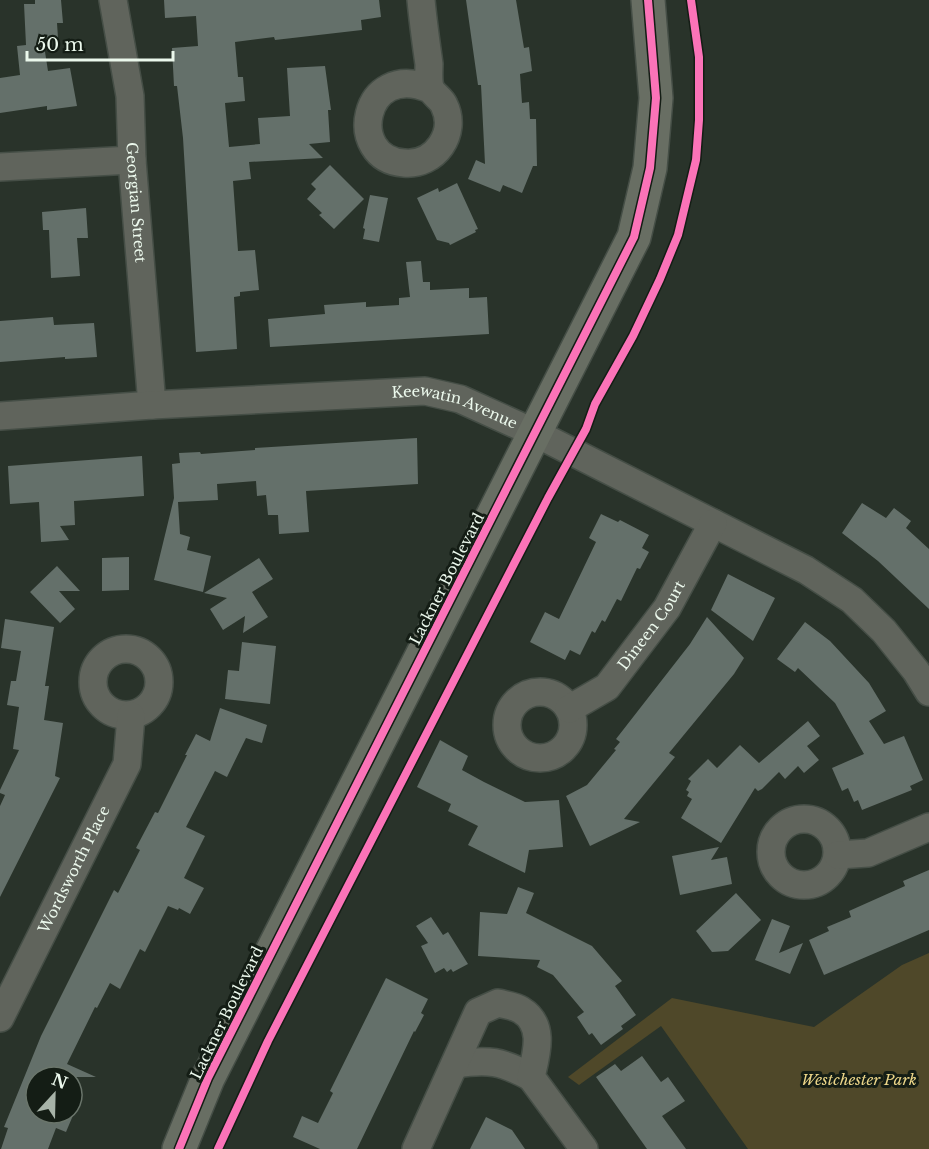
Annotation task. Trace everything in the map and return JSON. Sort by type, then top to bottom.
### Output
[{"type":"main road","name":"Lackner Boulevard","points":[[179,1149],[208,1078],[634,237],[650,168],[656,98],[648,0]]},
{"type":"street","name":"Georgian Street","points":[[113,0],[130,96],[132,160],[152,405]]},
{"type":"street","points":[[421,0],[430,89]]},
{"type":"street","points":[[0,167],[132,160]]},
{"type":"street","name":"Keewatin Avenue","points":[[0,416],[152,405],[425,391],[460,399],[535,433],[806,570],[852,600],[884,631],[916,671],[929,692]]},
{"type":"street","name":"Dineen Court","points":[[569,709],[607,687],[668,608],[713,523]]},
{"type":"street","name":"Wordsworth Place","points":[[0,1018],[127,764],[131,716]]},
{"type":"street","points":[[838,855],[868,853],[929,827]]},
{"type":"street","points":[[416,1149],[478,1012],[498,1003],[522,1010],[535,1025],[538,1043],[531,1077]]},
{"type":"street","points":[[455,1064],[482,1060],[508,1065],[531,1077],[584,1149]]},
{"type":"green space","name":"Westchester Park","points":[[929,953],[929,1149],[748,1149],[661,1026],[579,1085],[568,1077],[672,998],[814,1027],[902,965]]},
{"type":"building","points":[[35,0],[61,0],[63,23],[57,23],[58,38],[43,39],[48,71],[70,68],[77,106],[47,110],[47,106],[0,113],[0,78],[20,75],[17,46],[26,45],[24,4],[35,4]]},
{"type":"building","points":[[164,0],[379,0],[381,17],[361,20],[362,30],[235,42],[238,77],[243,77],[245,101],[225,103],[229,147],[260,144],[258,118],[290,116],[287,68],[325,66],[331,110],[328,110],[330,142],[309,144],[323,158],[249,162],[251,179],[233,181],[238,251],[255,250],[259,290],[240,292],[240,296],[234,297],[237,349],[196,352],[183,138],[177,86],[174,86],[172,48],[198,46],[196,16],[165,18]]},
{"type":"building","points":[[466,0],[516,0],[524,48],[529,47],[532,71],[520,74],[522,103],[529,102],[530,119],[536,119],[537,166],[533,166],[522,193],[503,185],[500,192],[468,179],[476,160],[485,164],[481,85],[478,85]]},
{"type":"building","points":[[330,165],[364,199],[334,229],[307,199],[316,189],[311,184]]},
{"type":"building","points":[[457,183],[478,229],[450,245],[437,240],[417,198],[438,188],[439,192]]},
{"type":"building","points":[[370,195],[388,198],[379,242],[363,239]]},
{"type":"building","points":[[86,208],[88,238],[77,238],[80,276],[51,278],[49,230],[43,230],[42,212]]},
{"type":"building","points":[[421,261],[423,282],[430,282],[430,290],[469,288],[469,298],[487,297],[489,334],[270,347],[268,319],[325,314],[324,305],[366,302],[366,307],[399,305],[399,298],[410,297],[406,262]]},
{"type":"building","points":[[53,317],[54,325],[94,323],[97,357],[0,362],[0,321]]},
{"type":"building","points":[[417,438],[418,484],[306,491],[309,532],[279,534],[278,515],[268,515],[266,495],[257,496],[256,481],[217,484],[218,500],[178,502],[180,534],[190,537],[187,550],[211,556],[203,592],[154,580],[174,498],[172,464],[180,463],[179,453],[200,452],[201,454],[255,450],[255,448]]},
{"type":"building","points":[[142,456],[144,496],[74,501],[75,525],[60,526],[69,540],[41,542],[39,502],[10,504],[8,466]]},
{"type":"building","points":[[862,503],[886,518],[894,508],[911,521],[906,528],[929,549],[929,609],[878,561],[842,533]]},
{"type":"building","points":[[601,514],[618,522],[620,520],[649,535],[642,548],[649,552],[640,569],[637,568],[621,601],[617,599],[605,622],[602,620],[595,633],[592,631],[580,655],[570,650],[565,660],[530,642],[545,612],[559,619],[596,542],[589,538]]},
{"type":"building","points":[[129,557],[129,590],[102,591],[102,558]]},
{"type":"building","points":[[259,558],[273,579],[252,592],[268,617],[243,633],[245,616],[223,630],[210,609],[227,598],[204,593]]},
{"type":"building","points":[[57,566],[80,591],[59,591],[75,609],[60,623],[30,592]]},
{"type":"building","points":[[728,574],[775,598],[753,641],[711,610]]},
{"type":"building","points":[[707,617],[744,658],[734,674],[669,753],[675,757],[624,819],[640,822],[590,846],[566,796],[587,785],[616,750],[614,749],[620,742],[616,739],[690,644]]},
{"type":"building","points":[[5,619],[54,627],[45,686],[49,686],[44,720],[63,723],[55,776],[60,778],[0,897],[0,806],[5,795],[0,793],[0,790],[19,750],[13,749],[19,707],[7,705],[11,681],[16,681],[21,651],[1,648]]},
{"type":"building","points":[[805,622],[830,641],[869,683],[886,711],[869,721],[884,744],[904,736],[923,780],[910,786],[912,790],[862,810],[858,800],[854,802],[848,788],[842,791],[832,768],[864,754],[835,703],[798,668],[795,672],[777,659]]},
{"type":"building","points":[[242,642],[276,646],[270,704],[225,699],[228,670],[239,671]]},
{"type":"building","points":[[220,708],[267,725],[262,743],[246,738],[227,777],[215,771],[186,827],[205,836],[184,878],[204,888],[190,914],[179,908],[178,910],[168,906],[145,952],[140,949],[120,989],[110,983],[97,1008],[95,1007],[67,1064],[69,1065],[29,1065],[41,1036],[114,890],[118,893],[140,850],[136,848],[155,812],[158,813],[196,734],[210,741]]},
{"type":"building","points":[[808,721],[820,736],[807,746],[819,760],[804,773],[798,766],[785,779],[779,772],[762,789],[758,791],[755,788],[721,843],[681,818],[692,799],[687,796],[689,792],[686,790],[691,781],[688,779],[708,759],[717,768],[740,745],[759,763]]},
{"type":"building","points":[[440,740],[468,756],[462,770],[484,782],[525,802],[559,800],[563,847],[529,850],[525,873],[468,845],[478,826],[448,811],[451,804],[417,787]]},
{"type":"building","points":[[719,847],[711,860],[727,857],[732,884],[680,895],[672,856]]},
{"type":"building","points":[[929,870],[929,930],[824,975],[809,940],[829,931],[827,927],[851,917],[849,911],[905,886],[903,881]]},
{"type":"building","points":[[518,887],[534,893],[526,913],[592,946],[622,981],[615,986],[636,1015],[621,1026],[623,1029],[601,1045],[592,1033],[589,1035],[577,1017],[584,1012],[553,975],[537,967],[540,960],[478,956],[480,912],[507,914]]},
{"type":"building","points":[[736,893],[761,920],[728,951],[712,952],[696,931]]},
{"type":"building","points":[[431,917],[443,935],[448,932],[468,964],[453,972],[451,969],[447,972],[444,968],[435,973],[421,946],[428,943],[416,926]]},
{"type":"building","points":[[772,919],[790,926],[779,953],[803,943],[790,974],[755,960]]},
{"type":"building","points":[[386,978],[428,999],[421,1013],[424,1015],[357,1149],[320,1149],[293,1137],[302,1116],[318,1123],[333,1093],[330,1091]]},
{"type":"building","points":[[642,1056],[661,1082],[668,1077],[685,1101],[662,1116],[686,1149],[647,1149],[596,1077],[615,1064],[621,1071]]},
{"type":"building","points":[[84,1072],[96,1077],[84,1077]]},
{"type":"building","points":[[24,1078],[24,1125],[69,1125],[66,1132],[56,1128],[48,1149],[1,1149],[8,1128],[4,1127]]},
{"type":"building","points":[[486,1117],[512,1130],[525,1149],[470,1149]]},
{"type":"cycle path","points":[[179,1149],[208,1078],[634,237],[650,168],[656,98],[648,0]]},
{"type":"cycle path","points":[[218,1149],[268,1041],[548,498],[586,429],[595,404],[633,336],[660,279],[678,235],[696,160],[699,120],[699,57],[691,0]]}]
